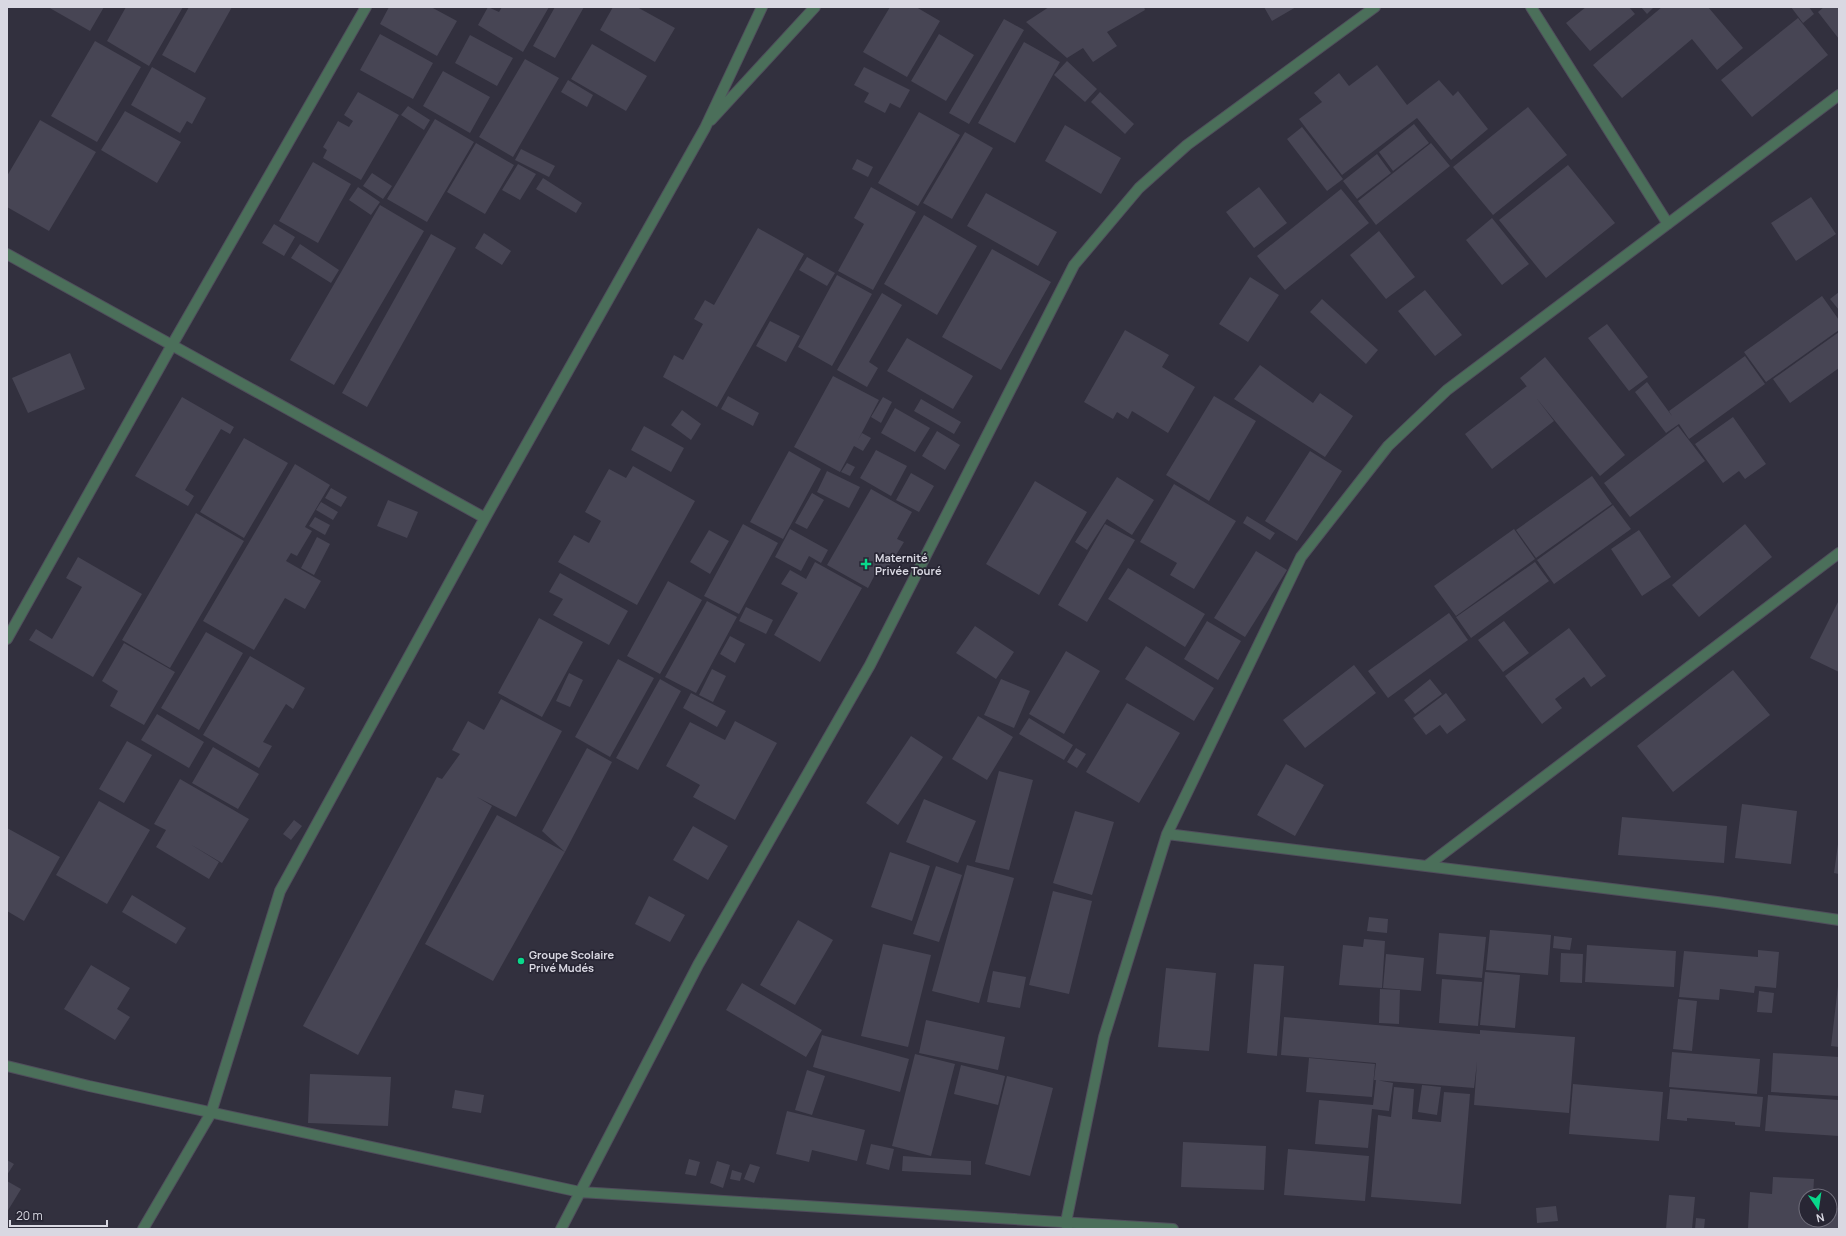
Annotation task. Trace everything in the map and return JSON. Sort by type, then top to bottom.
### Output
[{"type":"street","points":[[7,639],[172,345],[366,7]]},
{"type":"street","points":[[143,1229],[210,1113],[280,891],[485,518],[705,128],[762,7]]},
{"type":"street","points":[[705,128],[815,7]]},
{"type":"street","points":[[561,1229],[698,965],[870,665],[1074,265],[1138,188],[1187,145],[1375,7]]},
{"type":"street","points":[[1531,7],[1668,224]]},
{"type":"street","points":[[1067,1225],[1104,1038],[1167,834],[1302,557],[1388,446],[1447,390],[1838,97]]},
{"type":"street","points":[[7,254],[485,518]]},
{"type":"street","points":[[1428,865],[1839,553]]},
{"type":"street","points":[[1167,834],[1428,865],[1717,902],[1839,920]]},
{"type":"street","points":[[7,1066],[210,1113],[580,1192],[1067,1225],[1173,1229]]},
{"type":"building","points":[[48,7],[104,7],[90,31]]},
{"type":"building","points":[[126,7],[183,7],[149,66],[107,41]]},
{"type":"building","points":[[189,7],[232,7],[195,73],[162,55]]},
{"type":"building","points":[[389,7],[431,7],[457,21],[437,56],[380,24]]},
{"type":"building","points":[[488,7],[499,12],[502,7],[549,7],[523,52],[478,25]]},
{"type":"building","points":[[555,7],[584,7],[555,58],[533,46]]},
{"type":"building","points":[[613,7],[637,7],[675,28],[655,62],[600,30]]},
{"type":"building","points":[[890,7],[916,7],[940,21],[907,77],[863,52]]},
{"type":"building","points":[[1049,7],[1144,7],[1145,10],[1107,32],[1117,46],[1093,62],[1083,48],[1067,58],[1026,22]]},
{"type":"building","points":[[1264,7],[1296,7],[1272,21]]},
{"type":"building","points":[[1586,7],[1629,7],[1635,14],[1590,51],[1566,23]]},
{"type":"building","points":[[1641,7],[1654,7],[1647,14]]},
{"type":"building","points":[[1662,7],[1708,7],[1743,48],[1717,70],[1692,39],[1622,98],[1593,65]]},
{"type":"building","points":[[1791,7],[1809,7],[1814,14],[1803,23]]},
{"type":"building","points":[[1824,7],[1839,7],[1839,39],[1818,12]]},
{"type":"building","points":[[1798,18],[1828,55],[1752,117],[1721,80]]},
{"type":"building","points":[[1004,19],[1024,30],[969,124],[949,113]]},
{"type":"building","points":[[380,34],[433,63],[413,99],[360,70]]},
{"type":"building","points":[[939,34],[974,55],[946,101],[911,81]]},
{"type":"building","points":[[470,35],[513,58],[497,86],[455,63]]},
{"type":"building","points":[[95,41],[141,67],[97,142],[51,116]]},
{"type":"building","points":[[1024,42],[1060,62],[1015,143],[978,123]]},
{"type":"building","points":[[592,44],[647,76],[626,111],[571,79]]},
{"type":"building","points":[[525,59],[559,78],[513,157],[479,137]]},
{"type":"building","points":[[1067,61],[1097,89],[1085,102],[1054,75]]},
{"type":"building","points":[[1377,65],[1407,105],[1439,80],[1453,96],[1458,91],[1488,129],[1451,160],[1417,118],[1342,175],[1299,119],[1322,102],[1314,93],[1339,73],[1349,86]]},
{"type":"building","points":[[152,67],[206,98],[192,124],[187,121],[180,133],[131,105]]},
{"type":"building","points":[[864,67],[910,90],[900,108],[890,103],[885,113],[864,102],[869,93],[854,85]]},
{"type":"building","points":[[443,71],[490,97],[470,133],[423,106]]},
{"type":"building","points":[[568,80],[593,95],[587,107],[561,92]]},
{"type":"building","points":[[358,92],[399,115],[361,180],[323,158],[327,150],[323,147],[338,121],[349,127],[353,121],[344,115]]},
{"type":"building","points":[[1100,92],[1134,124],[1125,134],[1091,102]]},
{"type":"building","points":[[408,106],[430,120],[424,130],[401,115]]},
{"type":"building","points":[[1528,107],[1567,155],[1493,215],[1453,167]]},
{"type":"building","points":[[125,111],[181,142],[157,183],[101,150]]},
{"type":"building","points":[[919,112],[960,135],[918,206],[878,183]]},
{"type":"building","points":[[435,119],[474,142],[427,222],[387,199]]},
{"type":"building","points":[[40,120],[96,152],[49,231],[7,207],[7,176]]},
{"type":"building","points":[[1414,124],[1429,143],[1393,171],[1379,152]]},
{"type":"building","points":[[1065,125],[1121,158],[1101,194],[1045,161]]},
{"type":"building","points":[[1302,127],[1343,179],[1327,191],[1287,139]]},
{"type":"building","points":[[965,132],[993,148],[952,219],[923,203]]},
{"type":"building","points":[[476,143],[514,165],[485,214],[447,192]]},
{"type":"building","points":[[1431,143],[1450,166],[1376,225],[1358,201]]},
{"type":"building","points":[[521,149],[555,166],[549,177],[515,160]]},
{"type":"building","points":[[1377,154],[1391,173],[1357,199],[1343,181]]},
{"type":"building","points":[[857,159],[873,167],[868,177],[852,169]]},
{"type":"building","points":[[313,162],[351,184],[318,243],[279,221]]},
{"type":"building","points":[[518,164],[536,174],[520,200],[502,190]]},
{"type":"building","points":[[1568,165],[1615,223],[1546,278],[1499,220]]},
{"type":"building","points":[[372,173],[392,186],[383,199],[363,186]]},
{"type":"building","points":[[543,178],[582,203],[576,213],[536,189]]},
{"type":"building","points":[[358,187],[380,202],[371,215],[349,200]]},
{"type":"building","points":[[871,187],[916,212],[873,290],[838,271],[864,224],[854,218]]},
{"type":"building","points":[[1259,187],[1287,223],[1254,248],[1226,212]]},
{"type":"building","points":[[1341,189],[1369,223],[1285,290],[1257,256]]},
{"type":"building","points":[[986,193],[1057,232],[1038,266],[967,226]]},
{"type":"building","points":[[1811,197],[1836,234],[1796,261],[1771,223]]},
{"type":"building","points":[[380,205],[424,231],[334,385],[290,360]]},
{"type":"building","points":[[924,215],[977,246],[937,315],[884,284]]},
{"type":"building","points":[[1492,218],[1529,264],[1502,285],[1466,240]]},
{"type":"building","points":[[274,224],[295,237],[284,256],[262,243]]},
{"type":"building","points":[[758,228],[804,254],[717,407],[663,377],[674,355],[683,360],[703,324],[694,319],[705,300],[714,305]]},
{"type":"building","points":[[1379,231],[1415,277],[1386,299],[1350,255]]},
{"type":"building","points":[[484,233],[511,251],[502,265],[475,248]]},
{"type":"building","points":[[431,234],[456,248],[367,407],[342,393]]},
{"type":"building","points":[[300,244],[339,270],[331,283],[291,258]]},
{"type":"building","points":[[992,249],[1051,282],[1001,370],[942,337]]},
{"type":"building","points":[[807,257],[835,273],[827,286],[799,270]]},
{"type":"building","points":[[837,275],[872,294],[832,366],[798,347]]},
{"type":"building","points":[[1250,277],[1279,295],[1248,342],[1219,324]]},
{"type":"building","points":[[1425,290],[1462,335],[1435,356],[1398,311]]},
{"type":"building","points":[[1839,292],[1839,310],[1830,299]]},
{"type":"building","points":[[882,293],[902,305],[869,362],[878,368],[867,387],[837,370]]},
{"type":"building","points":[[1822,296],[1839,320],[1839,330],[1766,382],[1744,352]]},
{"type":"building","points":[[1322,299],[1378,350],[1366,364],[1310,312]]},
{"type":"building","points":[[770,321],[800,336],[786,362],[756,346]]},
{"type":"building","points":[[1607,324],[1648,377],[1629,391],[1588,338]]},
{"type":"building","points":[[1125,330],[1169,355],[1162,367],[1195,387],[1168,433],[1132,411],[1128,419],[1117,412],[1113,419],[1084,402]]},
{"type":"building","points":[[1839,332],[1839,368],[1790,403],[1773,379]]},
{"type":"building","points":[[907,338],[973,376],[953,409],[887,371]]},
{"type":"building","points":[[70,353],[85,389],[28,413],[12,378]]},
{"type":"building","points":[[1745,356],[1765,384],[1689,439],[1679,424],[1666,433],[1635,392],[1647,382],[1672,416],[1669,411]]},
{"type":"building","points":[[1545,357],[1625,455],[1600,476],[1520,378]]},
{"type":"building","points":[[1260,365],[1313,403],[1320,393],[1353,416],[1325,457],[1234,399]]},
{"type":"building","points":[[833,376],[879,400],[858,440],[862,433],[871,438],[863,451],[854,446],[840,472],[794,447]]},
{"type":"building","points":[[1527,386],[1554,421],[1492,469],[1465,434]]},
{"type":"building","points":[[728,396],[759,413],[753,426],[721,409]]},
{"type":"building","points":[[1214,396],[1256,421],[1209,501],[1166,475]]},
{"type":"building","points":[[182,397],[234,427],[230,434],[221,429],[185,490],[194,496],[188,506],[135,476]]},
{"type":"building","points":[[883,397],[892,402],[881,423],[871,417]]},
{"type":"building","points":[[921,399],[961,422],[954,434],[914,411]]},
{"type":"building","points":[[895,408],[930,428],[915,452],[881,433]]},
{"type":"building","points":[[682,410],[701,424],[691,440],[671,425]]},
{"type":"building","points":[[1733,417],[1766,464],[1745,479],[1739,471],[1723,483],[1695,444]]},
{"type":"building","points":[[644,426],[684,448],[671,472],[631,450]]},
{"type":"building","points":[[1678,426],[1705,461],[1630,517],[1604,483]]},
{"type":"building","points":[[937,431],[960,445],[945,470],[922,456]]},
{"type":"building","points":[[244,438],[288,463],[244,538],[200,512]]},
{"type":"building","points":[[876,450],[907,466],[891,496],[860,478]]},
{"type":"building","points":[[789,451],[821,469],[783,539],[750,522]]},
{"type":"building","points":[[1310,451],[1342,471],[1297,541],[1265,521]]},
{"type":"building","points":[[847,463],[855,467],[850,476],[841,472]]},
{"type":"building","points":[[295,464],[330,485],[305,527],[312,531],[297,556],[291,553],[286,561],[321,581],[305,609],[285,598],[254,650],[203,621]]},
{"type":"building","points":[[633,466],[695,501],[637,605],[558,562],[574,535],[589,543],[601,521],[585,512],[609,469],[626,478]]},
{"type":"building","points":[[827,471],[860,487],[849,508],[817,492]]},
{"type":"building","points":[[911,473],[934,486],[919,512],[896,500]]},
{"type":"building","points":[[1592,476],[1612,504],[1536,558],[1516,530]]},
{"type":"building","points":[[1117,477],[1154,500],[1132,535],[1107,519],[1087,550],[1075,542]]},
{"type":"building","points":[[1035,481],[1087,512],[1039,595],[986,564]]},
{"type":"building","points":[[1174,484],[1236,521],[1194,589],[1170,575],[1177,563],[1140,542]]},
{"type":"building","points":[[331,488],[347,497],[341,507],[325,498]]},
{"type":"building","points":[[871,489],[912,512],[897,539],[904,542],[885,573],[878,569],[868,588],[827,565]]},
{"type":"building","points":[[812,493],[824,500],[807,529],[795,523]]},
{"type":"building","points":[[388,500],[418,512],[407,538],[377,526]]},
{"type":"building","points":[[321,502],[338,512],[333,520],[316,510]]},
{"type":"building","points":[[1613,505],[1631,529],[1554,584],[1537,560]]},
{"type":"building","points":[[196,513],[244,541],[170,668],[122,640]]},
{"type":"building","points":[[1247,516],[1275,533],[1270,540],[1243,523]]},
{"type":"building","points":[[315,517],[330,525],[325,535],[309,526]]},
{"type":"building","points":[[743,524],[778,543],[739,614],[704,596]]},
{"type":"building","points":[[1105,524],[1135,540],[1087,622],[1058,605]]},
{"type":"building","points":[[1745,524],[1772,557],[1699,617],[1672,585]]},
{"type":"building","points":[[790,529],[828,550],[821,563],[809,556],[801,571],[775,557]]},
{"type":"building","points":[[1514,529],[1535,559],[1456,616],[1434,586]]},
{"type":"building","points":[[709,530],[729,541],[710,574],[690,562]]},
{"type":"building","points":[[1639,530],[1671,577],[1642,596],[1611,549]]},
{"type":"building","points":[[317,537],[330,544],[314,575],[301,568]]},
{"type":"building","points":[[1256,551],[1287,570],[1245,637],[1214,618]]},
{"type":"building","points":[[78,557],[142,594],[93,677],[29,640],[36,629],[52,639],[82,587],[66,578]]},
{"type":"building","points":[[815,562],[862,588],[820,662],[774,635],[798,593],[781,584],[790,570],[806,579]]},
{"type":"building","points":[[1535,562],[1549,581],[1471,638],[1456,617]]},
{"type":"building","points":[[1128,568],[1205,614],[1185,647],[1108,599]]},
{"type":"building","points":[[560,573],[628,611],[609,645],[553,615],[563,599],[549,592]]},
{"type":"building","points":[[668,581],[702,600],[660,674],[627,656]]},
{"type":"building","points":[[1839,600],[1839,672],[1810,658]]},
{"type":"building","points":[[707,601],[737,617],[696,693],[665,677]]},
{"type":"building","points":[[746,607],[773,620],[766,634],[739,621]]},
{"type":"building","points":[[1449,613],[1468,640],[1388,698],[1368,671]]},
{"type":"building","points":[[539,618],[583,642],[542,717],[498,693]]},
{"type":"building","points":[[1207,621],[1241,641],[1218,680],[1184,659]]},
{"type":"building","points":[[1504,621],[1529,653],[1503,672],[1478,640]]},
{"type":"building","points":[[975,626],[1014,652],[996,679],[956,653]]},
{"type":"building","points":[[1569,628],[1606,676],[1591,687],[1584,677],[1555,699],[1562,708],[1542,724],[1505,676]]},
{"type":"building","points":[[206,632],[243,653],[199,730],[161,708]]},
{"type":"building","points":[[730,636],[745,644],[735,663],[720,654]]},
{"type":"building","points":[[124,643],[175,672],[144,725],[110,706],[118,691],[102,681]]},
{"type":"building","points":[[1146,646],[1214,688],[1194,721],[1125,679]]},
{"type":"building","points":[[1066,651],[1100,671],[1064,734],[1029,714]]},
{"type":"building","points":[[250,656],[305,688],[293,709],[286,704],[263,742],[272,746],[259,768],[203,735]]},
{"type":"building","points":[[618,659],[654,678],[610,757],[575,737]]},
{"type":"building","points":[[1354,665],[1376,693],[1305,748],[1283,720]]},
{"type":"building","points":[[712,669],[726,676],[713,702],[699,695]]},
{"type":"building","points":[[1733,670],[1770,715],[1673,792],[1637,746]]},
{"type":"building","points":[[569,673],[583,680],[570,707],[556,701]]},
{"type":"building","points":[[660,679],[681,691],[638,770],[616,758]]},
{"type":"building","points":[[1001,679],[1030,691],[1014,728],[984,715]]},
{"type":"building","points":[[1430,679],[1442,694],[1415,714],[1404,700]]},
{"type":"building","points":[[691,693],[726,711],[717,727],[683,708]]},
{"type":"building","points":[[1446,693],[1466,720],[1447,734],[1440,725],[1426,735],[1413,718]]},
{"type":"building","points":[[501,699],[562,731],[516,817],[477,797],[492,806],[358,1055],[303,1026],[437,777],[442,779],[460,754],[452,750],[468,721],[484,730]]},
{"type":"building","points":[[1127,703],[1180,733],[1139,803],[1086,772]]},
{"type":"building","points":[[157,714],[204,742],[189,768],[141,740]]},
{"type":"building","points":[[978,716],[1013,737],[987,780],[952,759]]},
{"type":"building","points":[[1029,718],[1073,745],[1064,760],[1019,734]]},
{"type":"building","points":[[735,721],[777,743],[735,820],[693,797],[700,785],[666,766],[690,722],[725,740]]},
{"type":"building","points":[[911,736],[943,757],[898,825],[866,803]]},
{"type":"building","points":[[127,741],[152,755],[124,803],[99,789]]},
{"type":"building","points":[[213,747],[259,774],[238,809],[192,783]]},
{"type":"building","points":[[587,748],[612,762],[565,852],[542,831]]},
{"type":"building","points":[[1076,748],[1086,754],[1077,768],[1067,762]]},
{"type":"building","points":[[1286,764],[1324,785],[1295,836],[1257,815]]},
{"type":"building","points":[[999,771],[1033,780],[1009,870],[975,862]]},
{"type":"building","points":[[180,779],[249,819],[222,863],[190,844],[219,862],[209,879],[156,847],[166,830],[154,824]]},
{"type":"building","points":[[924,799],[976,821],[958,863],[906,842]]},
{"type":"building","points":[[99,801],[150,830],[107,904],[56,875]]},
{"type":"building","points":[[1742,804],[1797,811],[1791,864],[1735,858]]},
{"type":"building","points":[[1075,811],[1114,822],[1092,895],[1053,883]]},
{"type":"building","points":[[497,815],[565,852],[493,981],[425,944]]},
{"type":"building","points":[[1622,817],[1727,826],[1724,863],[1618,855]]},
{"type":"building","points":[[294,820],[302,826],[291,840],[283,834]]},
{"type":"building","points":[[693,826],[728,846],[708,880],[673,860]]},
{"type":"building","points":[[7,828],[60,857],[24,921],[7,911]]},
{"type":"building","points":[[1839,844],[1839,874],[1834,873]]},
{"type":"building","points":[[890,852],[930,866],[912,921],[871,907]]},
{"type":"building","points":[[967,865],[1014,878],[979,1003],[932,991]]},
{"type":"building","points":[[936,866],[962,875],[939,942],[913,934]]},
{"type":"building","points":[[1053,891],[1092,901],[1069,994],[1029,985]]},
{"type":"building","points":[[132,895],[186,928],[176,944],[122,912]]},
{"type":"building","points":[[649,896],[685,915],[670,942],[635,924]]},
{"type":"building","points":[[1369,917],[1388,919],[1387,933],[1367,931]]},
{"type":"building","points":[[798,920],[833,940],[795,1005],[760,985]]},
{"type":"building","points":[[1490,930],[1551,935],[1548,975],[1486,970]]},
{"type":"building","points":[[1439,933],[1486,937],[1482,978],[1436,974]]},
{"type":"building","points":[[1554,936],[1572,938],[1570,950],[1553,948]]},
{"type":"building","points":[[1364,939],[1385,941],[1382,988],[1339,985],[1343,945],[1363,947]]},
{"type":"building","points":[[883,944],[931,955],[908,1047],[861,1036]]},
{"type":"building","points":[[1587,945],[1676,951],[1674,987],[1585,982]]},
{"type":"building","points":[[1758,950],[1779,952],[1776,988],[1755,986],[1754,993],[1720,989],[1719,1000],[1679,997],[1684,951],[1758,957]]},
{"type":"building","points":[[1561,953],[1583,954],[1582,983],[1560,982]]},
{"type":"building","points":[[1386,954],[1424,958],[1421,991],[1383,988]]},
{"type":"building","points":[[1254,964],[1284,966],[1277,1056],[1247,1053]]},
{"type":"building","points":[[91,965],[130,988],[117,1009],[130,1017],[115,1040],[64,1009]]},
{"type":"building","points":[[1166,968],[1216,973],[1209,1051],[1158,1047]]},
{"type":"building","points":[[993,971],[1026,977],[1020,1008],[987,1002]]},
{"type":"building","points":[[1485,972],[1520,975],[1515,1028],[1480,1025]]},
{"type":"building","points":[[1442,979],[1482,982],[1478,1026],[1439,1023]]},
{"type":"building","points":[[742,983],[822,1030],[806,1057],[726,1010]]},
{"type":"building","points":[[1839,986],[1839,1047],[1831,1046]]},
{"type":"building","points":[[1380,989],[1400,990],[1399,1024],[1379,1023]]},
{"type":"building","points":[[1759,991],[1774,993],[1772,1013],[1757,1012]]},
{"type":"building","points":[[1678,999],[1697,1001],[1692,1051],[1673,1049]]},
{"type":"building","points":[[1284,1017],[1480,1034],[1480,1030],[1575,1037],[1569,1113],[1474,1105],[1477,1062],[1474,1088],[1374,1080],[1376,1063],[1281,1055]]},
{"type":"building","points":[[926,1020],[1005,1037],[998,1070],[919,1053]]},
{"type":"building","points":[[822,1035],[909,1059],[900,1092],[813,1067]]},
{"type":"building","points":[[1672,1052],[1760,1059],[1757,1094],[1669,1087]]},
{"type":"building","points":[[1773,1053],[1839,1057],[1839,1096],[1771,1092]]},
{"type":"building","points":[[915,1054],[955,1064],[931,1156],[892,1146]]},
{"type":"building","points":[[1309,1058],[1375,1064],[1372,1097],[1306,1092]]},
{"type":"building","points":[[961,1065],[1005,1076],[998,1105],[954,1094]]},
{"type":"building","points":[[807,1070],[825,1076],[812,1115],[795,1110]]},
{"type":"building","points":[[310,1074],[391,1077],[388,1126],[308,1123]]},
{"type":"building","points":[[1007,1076],[1053,1088],[1030,1176],[985,1164]]},
{"type":"building","points":[[1376,1080],[1393,1083],[1389,1111],[1372,1109],[1368,1148],[1315,1144],[1319,1100],[1373,1105]]},
{"type":"building","points":[[1573,1084],[1663,1092],[1659,1141],[1569,1134]]},
{"type":"building","points":[[1422,1085],[1441,1087],[1437,1115],[1418,1112]]},
{"type":"building","points":[[1394,1087],[1414,1089],[1412,1119],[1441,1122],[1444,1092],[1470,1094],[1461,1204],[1371,1197],[1378,1115],[1391,1117]]},
{"type":"building","points":[[1670,1089],[1763,1097],[1760,1127],[1735,1125],[1735,1122],[1687,1118],[1687,1121],[1667,1119]]},
{"type":"building","points":[[455,1090],[484,1095],[481,1113],[452,1108]]},
{"type":"building","points":[[1768,1095],[1839,1100],[1839,1136],[1765,1131]]},
{"type":"building","points":[[787,1111],[865,1130],[857,1161],[812,1150],[809,1162],[776,1154]]},
{"type":"building","points":[[1183,1142],[1266,1146],[1264,1190],[1181,1187]]},
{"type":"building","points":[[871,1144],[894,1149],[889,1170],[866,1164]]},
{"type":"building","points":[[1288,1149],[1369,1156],[1365,1201],[1284,1195]]},
{"type":"building","points":[[903,1156],[971,1161],[971,1175],[902,1171]]},
{"type":"building","points":[[689,1159],[700,1162],[696,1176],[685,1174]]},
{"type":"building","points":[[7,1160],[14,1164],[7,1175]]},
{"type":"building","points":[[717,1161],[730,1165],[723,1188],[710,1183]]},
{"type":"building","points":[[750,1164],[760,1167],[754,1183],[744,1179]]},
{"type":"building","points":[[732,1170],[742,1173],[740,1181],[730,1179]]},
{"type":"building","points":[[1773,1177],[1814,1179],[1813,1188],[1798,1188],[1798,1228],[1838,1228],[1838,1208],[1839,1229],[1748,1229],[1750,1192],[1772,1194]]},
{"type":"building","points":[[7,1181],[21,1189],[7,1212]]},
{"type":"building","points":[[1669,1195],[1695,1197],[1692,1229],[1666,1229]]},
{"type":"building","points":[[1556,1206],[1558,1221],[1537,1223],[1536,1208]]},
{"type":"building","points":[[1696,1218],[1705,1219],[1704,1229],[1695,1229]]},
{"type":"place","name":"Maternité Privée Touré","points":[[866,564]]},
{"type":"place","name":"Groupe Scolaire Privé Mudés","points":[[521,961]]}]
